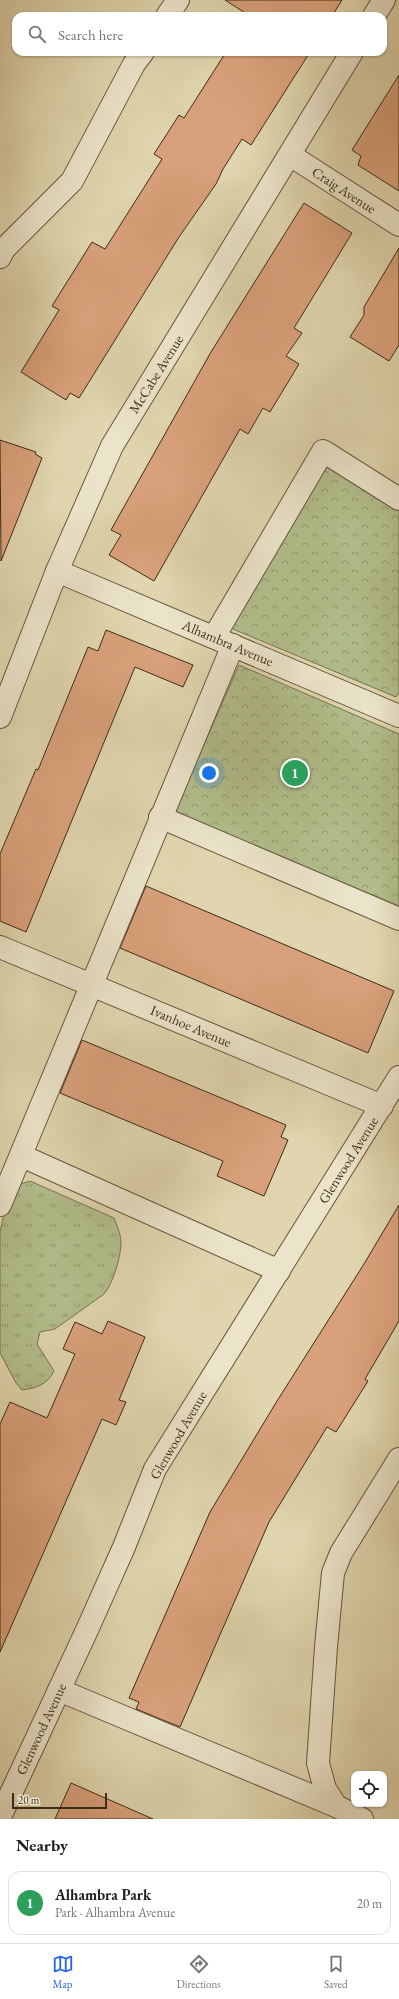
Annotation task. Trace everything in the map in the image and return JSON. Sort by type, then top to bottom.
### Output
[{"type":"street","points":[[170,12],[178,0]]},
{"type":"street","points":[[376,12],[384,0]]},
{"type":"street","points":[[0,257],[4,249],[72,181],[134,64],[140,56]]},
{"type":"street","name":"McCabe Avenue","points":[[0,717],[57,571],[112,446],[350,56]]},
{"type":"street","name":"Craig Avenue","points":[[290,155],[399,225]]},
{"type":"street","points":[[0,1205],[22,1156],[160,817],[223,641],[323,451],[399,499]]},
{"type":"street","name":"Alhambra Avenue","points":[[57,571],[223,641],[398,712]]},
{"type":"street","points":[[160,817],[399,919]]},
{"type":"street","name":"Ivanhoe Avenue","points":[[0,947],[382,1106]]},
{"type":"street","name":"Glenwood Avenue","points":[[0,1817],[124,1547],[156,1469],[399,1077]]},
{"type":"street","points":[[22,1156],[279,1271]]},
{"type":"street","points":[[336,1806],[325,1789],[318,1763],[333,1573],[341,1553],[399,1459]]},
{"type":"street","points":[[59,1690],[336,1806],[362,1819]]},
{"type":"green space","points":[[329,464],[399,509],[399,693],[396,697],[233,629],[232,619],[323,469]]},
{"type":"green space","points":[[239,665],[399,734],[399,906],[174,812]]},
{"type":"green space","points":[[30,1181],[114,1218],[120,1233],[121,1243],[120,1255],[116,1270],[104,1294],[55,1329],[40,1332],[37,1344],[54,1371],[48,1380],[41,1385],[22,1390],[16,1383],[0,1353],[0,1232],[5,1210],[18,1185]]},
{"type":"building","points":[[225,0],[342,0],[334,12],[244,12]]},
{"type":"building","points":[[223,56],[307,56],[251,145],[242,139],[223,169],[216,184],[179,237],[79,398],[70,393],[66,400],[21,372],[59,310],[52,306],[92,242],[105,249],[162,159],[154,154],[179,115],[184,118]]},
{"type":"building","points":[[399,75],[399,191],[358,165],[361,156],[352,150]]},
{"type":"building","points":[[304,203],[352,233],[294,328],[302,333],[286,356],[299,364],[270,412],[263,408],[248,434],[240,429],[154,581],[109,555],[121,535],[111,530],[211,352]]},
{"type":"building","points":[[399,248],[399,345],[389,361],[350,337],[364,315],[364,307]]},
{"type":"building","points":[[0,440],[36,452],[35,454],[42,458],[1,561]]},
{"type":"building","points":[[106,630],[193,665],[183,687],[135,667],[26,932],[0,921],[0,854],[36,769],[38,770],[88,647],[98,651]]},
{"type":"building","points":[[146,886],[394,991],[368,1053],[120,948]]},
{"type":"building","points":[[82,1040],[286,1125],[281,1137],[288,1140],[264,1196],[217,1176],[223,1161],[60,1093]]},
{"type":"building","points":[[399,1205],[399,1321],[365,1379],[368,1381],[336,1432],[327,1427],[269,1522],[180,1727],[136,1709],[139,1702],[129,1698],[210,1512]]},
{"type":"building","points":[[108,1321],[145,1337],[119,1400],[126,1402],[116,1425],[102,1419],[0,1652],[0,1424],[10,1402],[47,1418],[75,1354],[63,1349],[75,1322],[102,1334]]},
{"type":"building","points":[[71,1783],[153,1819],[55,1819]]},
{"type":"place","name":"Alhambra Park","points":[[295,773]]}]
